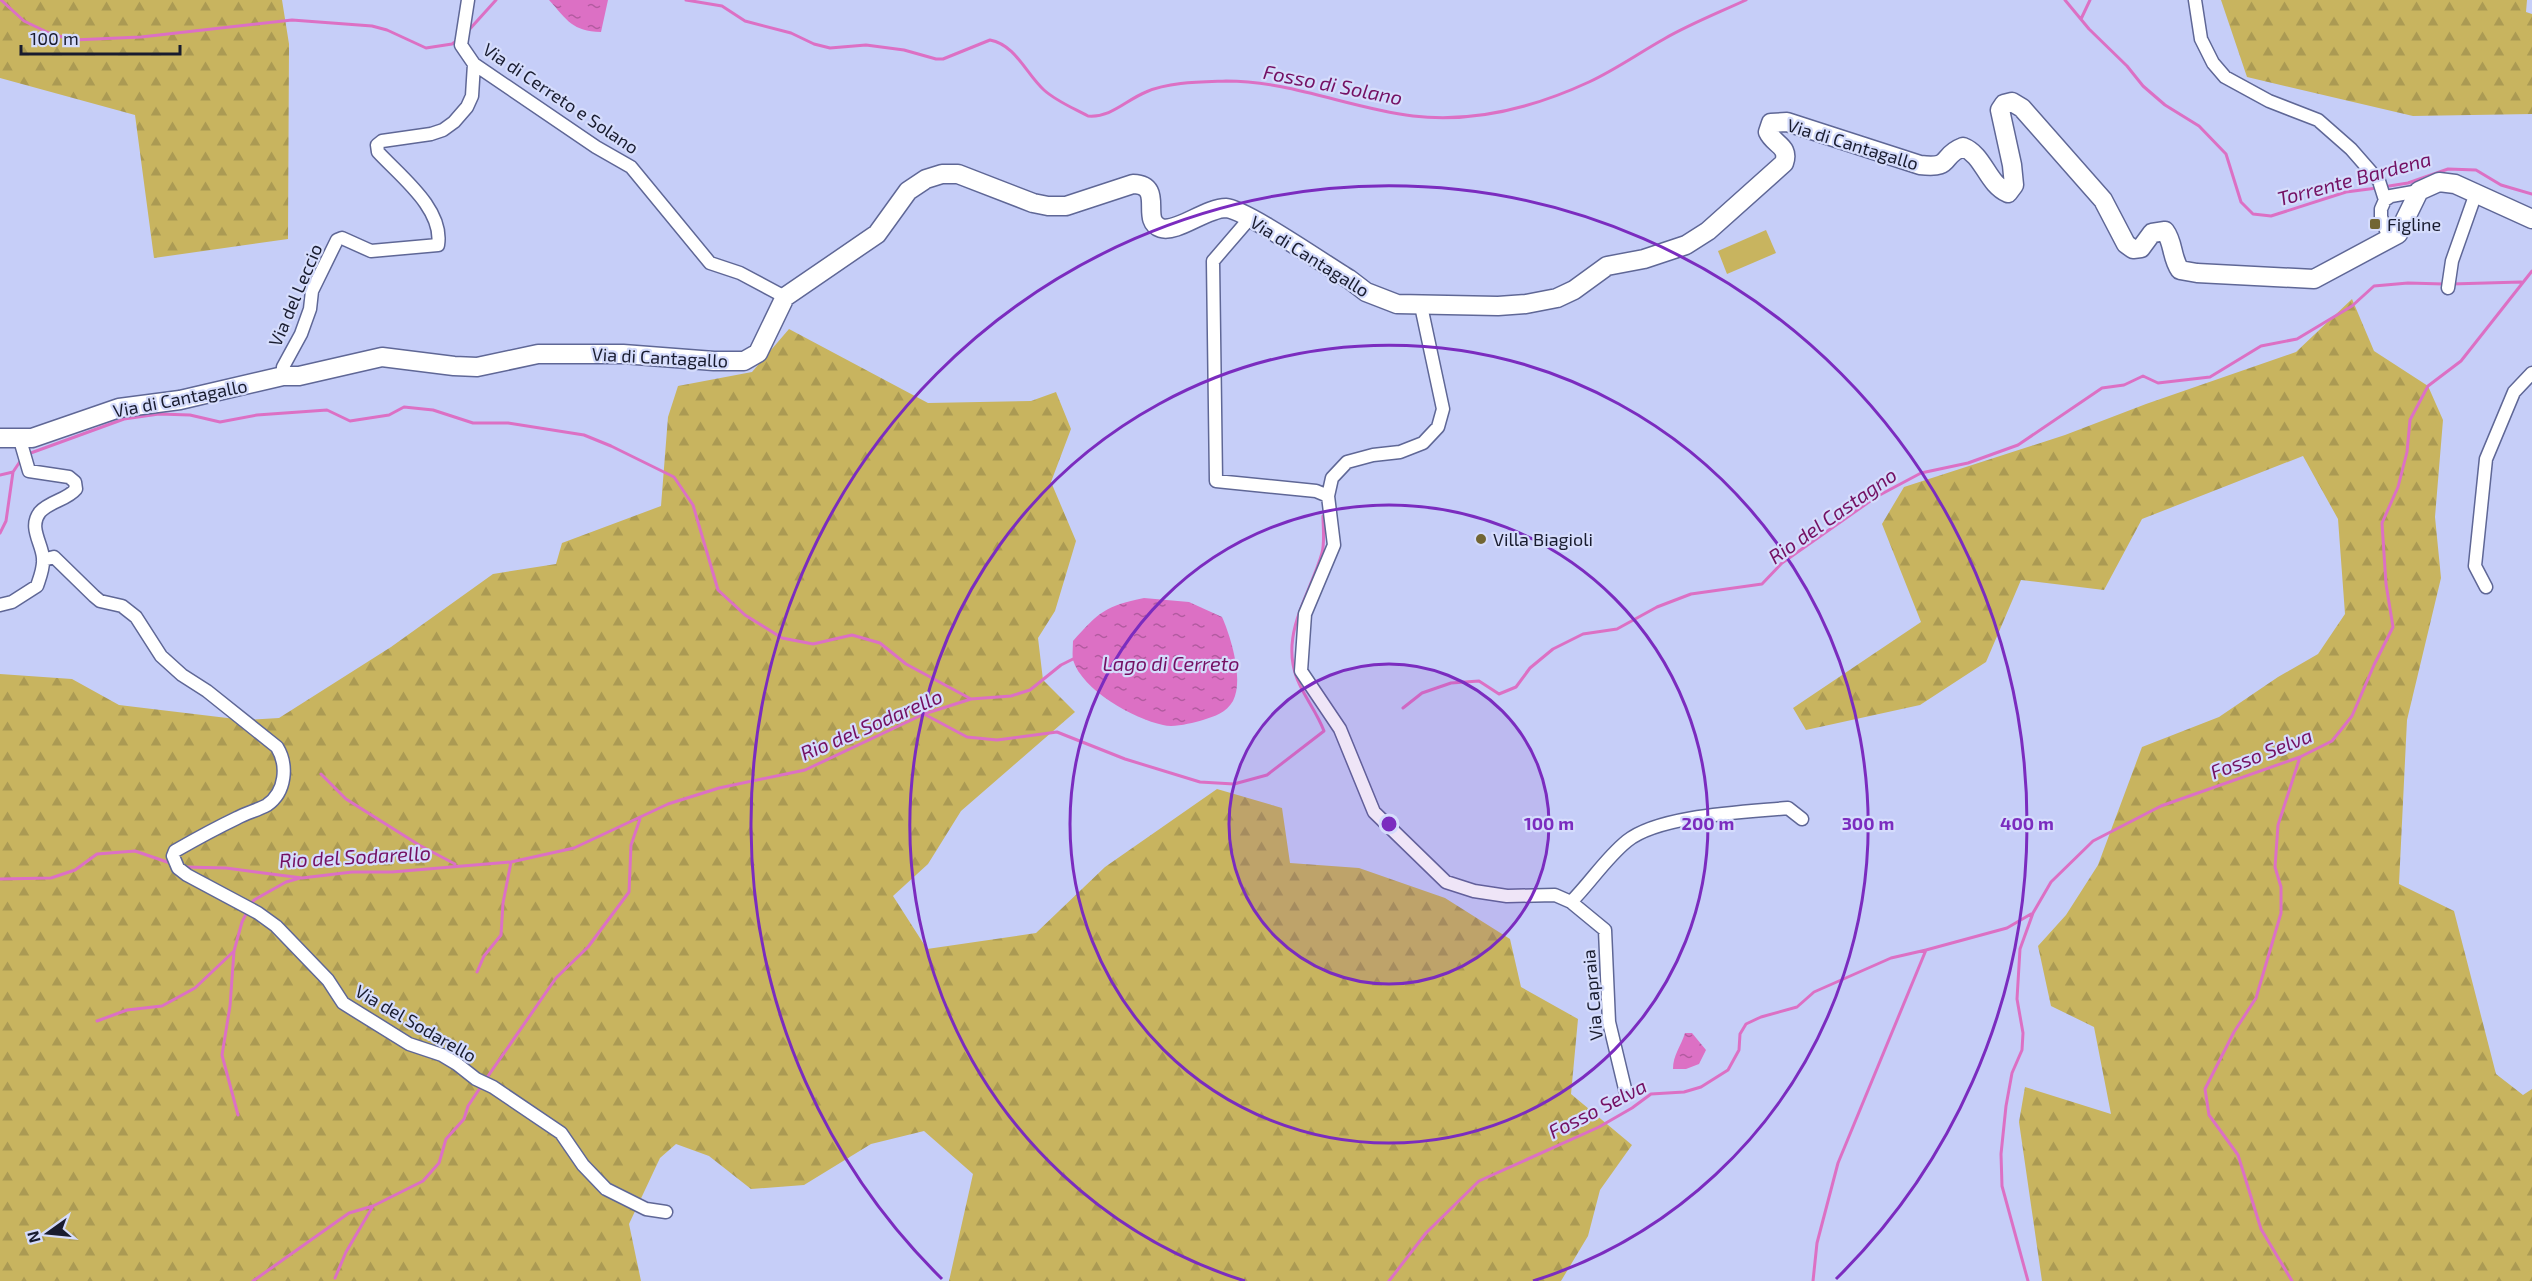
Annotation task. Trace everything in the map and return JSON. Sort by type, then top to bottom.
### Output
[{"type":"street","name":"Via di Cerreto e Solano","points":[[468,0],[461,45],[474,64],[596,147],[631,167],[710,263],[740,273],[785,297]]},
{"type":"street","points":[[2195,0],[2201,39],[2213,63],[2225,77],[2269,101],[2318,120],[2351,149],[2382,191],[2391,196],[2419,191],[2439,182],[2455,184],[2532,219]]},
{"type":"street","name":"Via del Leccio","points":[[283,376],[283,367],[301,334],[310,309],[312,291],[337,240],[342,238],[371,251],[438,245],[440,233],[428,206],[378,152],[377,145],[382,141],[443,130],[454,122],[467,107],[472,96],[474,64]]},
{"type":"street","name":"Via di Cantagallo","points":[[0,438],[22,446],[32,438],[119,408],[180,400],[283,376],[299,376],[382,357],[465,367],[477,367],[538,354],[623,354],[744,361],[758,353],[785,297],[877,234],[908,192],[926,179],[942,174],[958,174],[1033,203],[1048,206],[1066,206],[1133,184],[1141,184],[1148,189],[1151,195],[1151,217],[1161,228],[1170,228],[1211,210],[1236,210],[1366,292],[1397,304],[1421,306],[1498,306],[1540,302],[1574,290],[1607,266],[1644,259],[1686,245],[1708,231],[1784,163],[1787,156],[1786,150],[1770,137],[1768,132],[1771,123],[1777,122],[1787,122],[1920,165],[1938,167],[1947,162],[1954,151],[1963,147],[1971,150],[1998,189],[2008,193],[2014,185],[2000,110],[2004,104],[2012,102],[2022,108],[2103,200],[2126,244],[2133,249],[2141,248],[2152,233],[2165,231],[2171,240],[2173,259],[2180,270],[2197,273],[2314,279],[2401,232],[2419,191]]},
{"type":"street","points":[[2382,191],[2381,217],[2389,238]]},
{"type":"street","points":[[2449,283],[2452,261],[2476,193]]},
{"type":"street","points":[[1250,218],[1213,261],[1216,481],[1316,491],[1328,496],[1332,478],[1347,462],[1373,455],[1400,452],[1423,443],[1437,427],[1443,409],[1421,306]]},
{"type":"street","points":[[2486,587],[2475,566],[2486,459],[2514,392],[2532,373]]},
{"type":"street","points":[[0,604],[12,602],[37,586],[43,560],[35,527],[37,517],[42,510],[55,501],[71,495],[76,489],[75,482],[69,477],[29,471],[22,446]]},
{"type":"street","name":"Via Capraia","points":[[1328,496],[1334,545],[1305,614],[1301,671],[1340,729],[1374,812],[1446,882],[1474,891],[1507,896],[1555,895],[1571,902],[1605,930],[1609,1022],[1626,1093]]},
{"type":"street","name":"Via del Sodarello","points":[[43,560],[54,557],[100,601],[122,606],[136,617],[161,656],[182,675],[207,691],[277,747],[284,758],[285,770],[280,789],[268,804],[213,829],[176,851],[173,856],[178,868],[208,888],[258,913],[276,926],[328,980],[343,1003],[409,1044],[450,1059],[476,1079],[493,1087],[561,1133],[583,1165],[606,1189],[646,1209],[666,1212]]},
{"type":"street","points":[[1571,902],[1586,887],[1602,863],[1629,839],[1643,832],[1670,823],[1706,817],[1788,808],[1802,819]]},
{"type":"green space","points":[[0,0],[282,0],[289,44],[288,239],[154,258],[135,115],[0,78]]},
{"type":"green space","points":[[2221,0],[2527,0],[2526,12],[2532,14],[2532,114],[2413,116],[2247,77]]},
{"type":"green space","points":[[1766,230],[1776,253],[1727,274],[1718,251]]},
{"type":"green space","points":[[2352,299],[2374,351],[2428,386],[2443,420],[2435,517],[2441,578],[2407,720],[2399,884],[2454,911],[2496,1074],[2523,1095],[2532,1089],[2532,1281],[2042,1281],[2019,1122],[2025,1087],[2111,1114],[2094,1027],[2051,1006],[2038,946],[2066,915],[2098,865],[2142,747],[2219,717],[2278,677],[2318,654],[2345,614],[2338,519],[2303,456],[2142,519],[2104,590],[2021,580],[1986,662],[1920,705],[1806,730],[1793,708],[1921,622],[1882,524],[1904,487],[2065,435],[2296,352]]},
{"type":"green space","points":[[789,329],[928,403],[1031,401],[1056,392],[1071,429],[1051,482],[1076,541],[1055,611],[1038,638],[1043,680],[1075,712],[961,811],[928,864],[893,896],[927,949],[1036,933],[1105,867],[1217,789],[1282,808],[1290,863],[1359,868],[1445,898],[1510,939],[1521,987],[1578,1019],[1571,1094],[1632,1145],[1600,1190],[1588,1236],[1561,1281],[949,1281],[973,1174],[924,1131],[871,1144],[804,1185],[751,1189],[709,1156],[676,1144],[660,1158],[629,1224],[641,1281],[0,1281],[0,674],[72,679],[119,705],[244,720],[279,718],[391,647],[493,574],[556,564],[562,543],[661,506],[668,417],[678,386],[752,372]]},
{"type":"water","points":[[549,0],[608,0],[601,32],[583,30],[571,24]]},
{"type":"water","name":"Lago di Cerreto","points":[[1144,598],[1189,602],[1222,617],[1237,670],[1236,692],[1233,701],[1224,711],[1188,724],[1172,726],[1151,722],[1110,702],[1078,671],[1073,660],[1073,641],[1090,623],[1111,607]]},
{"type":"water","points":[[1685,1033],[1692,1033],[1706,1050],[1699,1064],[1686,1069],[1673,1069],[1676,1055]]},
{"type":"waterway","name":"Fosso di Solano","points":[[1,0],[24,21],[49,33],[73,40],[141,37],[292,20],[372,26],[387,30],[426,48],[452,44],[459,39]]},
{"type":"waterway","name":"Fosso di Solano","points":[[468,31],[496,0]]},
{"type":"waterway","name":"Fosso di Solano","points":[[686,0],[722,6],[745,21],[791,33],[814,44],[830,48],[866,45],[904,50],[943,59],[990,40],[999,43],[1014,54],[1049,94],[1088,116],[1104,114],[1139,95],[1165,86],[1226,81],[1274,85],[1389,112],[1436,118],[1481,115],[1547,99],[1589,82],[1684,28],[1746,0]]},
{"type":"waterway","name":"Torrente Bardena","points":[[2065,0],[2143,86],[2165,105],[2199,126],[2226,154],[2241,202],[2253,214],[2271,216],[2346,192],[2377,188]]},
{"type":"waterway","points":[[2081,19],[2090,0]]},
{"type":"waterway","name":"Torrente Bardena","points":[[2383,187],[2408,183],[2448,169],[2476,170],[2501,185],[2532,194]]},
{"type":"waterway","name":"Fosso Selva","points":[[2028,1281],[2002,1186],[2001,1154],[2012,1073],[2022,1050],[2023,1033],[2017,999],[2020,949],[2033,913],[2051,882],[2093,841],[2161,806],[2300,757],[2332,741],[2352,716],[2393,627],[2386,584],[2382,523],[2398,487],[2407,452],[2410,420],[2428,386],[2461,361],[2532,271]]},
{"type":"waterway","name":"Rio del Castagno","points":[[2451,284],[2521,282]]},
{"type":"waterway","name":"Rio del Castagno","points":[[1403,708],[1422,693],[1451,683],[1479,681],[1499,694],[1516,687],[1530,668],[1553,649],[1583,634],[1617,629],[1657,607],[1691,594],[1762,584],[1782,563],[1876,497],[1921,473],[1968,463],[2018,445],[2102,388],[2124,385],[2143,376],[2158,383],[2210,377],[2261,346],[2297,339],[2352,306],[2374,286],[2408,283],[2444,284]]},
{"type":"waterway","points":[[28,454],[124,419],[159,414],[190,415],[220,422],[257,415],[327,410],[350,421],[389,415],[404,407],[433,410],[473,423],[508,423],[584,435],[674,477],[693,505],[718,590],[745,615],[782,638],[813,644],[852,635],[880,643],[906,664],[971,699]]},
{"type":"waterway","points":[[0,475],[13,472],[21,460]]},
{"type":"waterway","points":[[0,533],[6,521],[13,472]]},
{"type":"waterway","points":[[924,714],[967,737],[997,740],[1057,732],[1125,759],[1200,782],[1234,784],[1267,775],[1324,731],[1298,682],[1292,650],[1296,621],[1322,553],[1323,516]]},
{"type":"waterway","name":"Rio del Sodarello","points":[[185,867],[226,868],[302,878],[352,872],[392,872],[511,862],[574,848],[668,804],[719,788],[805,770],[924,714],[971,699],[1011,696],[1030,690],[1061,665],[1073,659]]},
{"type":"waterway","points":[[2292,1281],[2261,1229],[2238,1155],[2209,1115],[2205,1089],[2234,1032],[2256,998],[2281,913],[2281,887],[2275,867],[2278,825],[2300,757]]},
{"type":"waterway","points":[[321,774],[346,799],[419,845],[455,864]]},
{"type":"waterway","name":"Rio del Sodarello","points":[[486,1079],[556,978],[588,947],[629,892],[631,845],[640,819]]},
{"type":"waterway","name":"Rio del Sodarello","points":[[0,879],[51,878],[75,870],[97,854],[135,851],[170,863]]},
{"type":"waterway","points":[[477,972],[484,956],[501,935],[503,903],[511,862]]},
{"type":"waterway","points":[[251,904],[286,882],[300,878]]},
{"type":"waterway","points":[[238,1115],[222,1055],[230,1006],[234,951],[242,922],[248,910]]},
{"type":"waterway","name":"Fosso Selva","points":[[1813,1281],[1817,1243],[1838,1163],[1926,950],[2007,928],[2031,914]]},
{"type":"waterway","name":"Fosso Selva","points":[[1389,1281],[1426,1233],[1479,1181],[1599,1127],[1651,1094],[1684,1092],[1701,1087],[1728,1070],[1739,1050],[1740,1034],[1746,1024],[1761,1017],[1797,1007],[1814,992],[1891,958],[1926,950]]},
{"type":"waterway","points":[[97,1021],[127,1010],[162,1006],[195,988],[233,952]]},
{"type":"waterway","name":"Rio del Sodarello","points":[[253,1281],[349,1213],[373,1206],[423,1181],[439,1163],[446,1139],[464,1119],[468,1106],[482,1085]]},
{"type":"waterway","points":[[335,1278],[346,1252],[373,1206]]},
{"type":"place","name":"Figline","points":[[2375,224]]},
{"type":"place","name":"Villa Biagioli","points":[[1481,539]]}]
